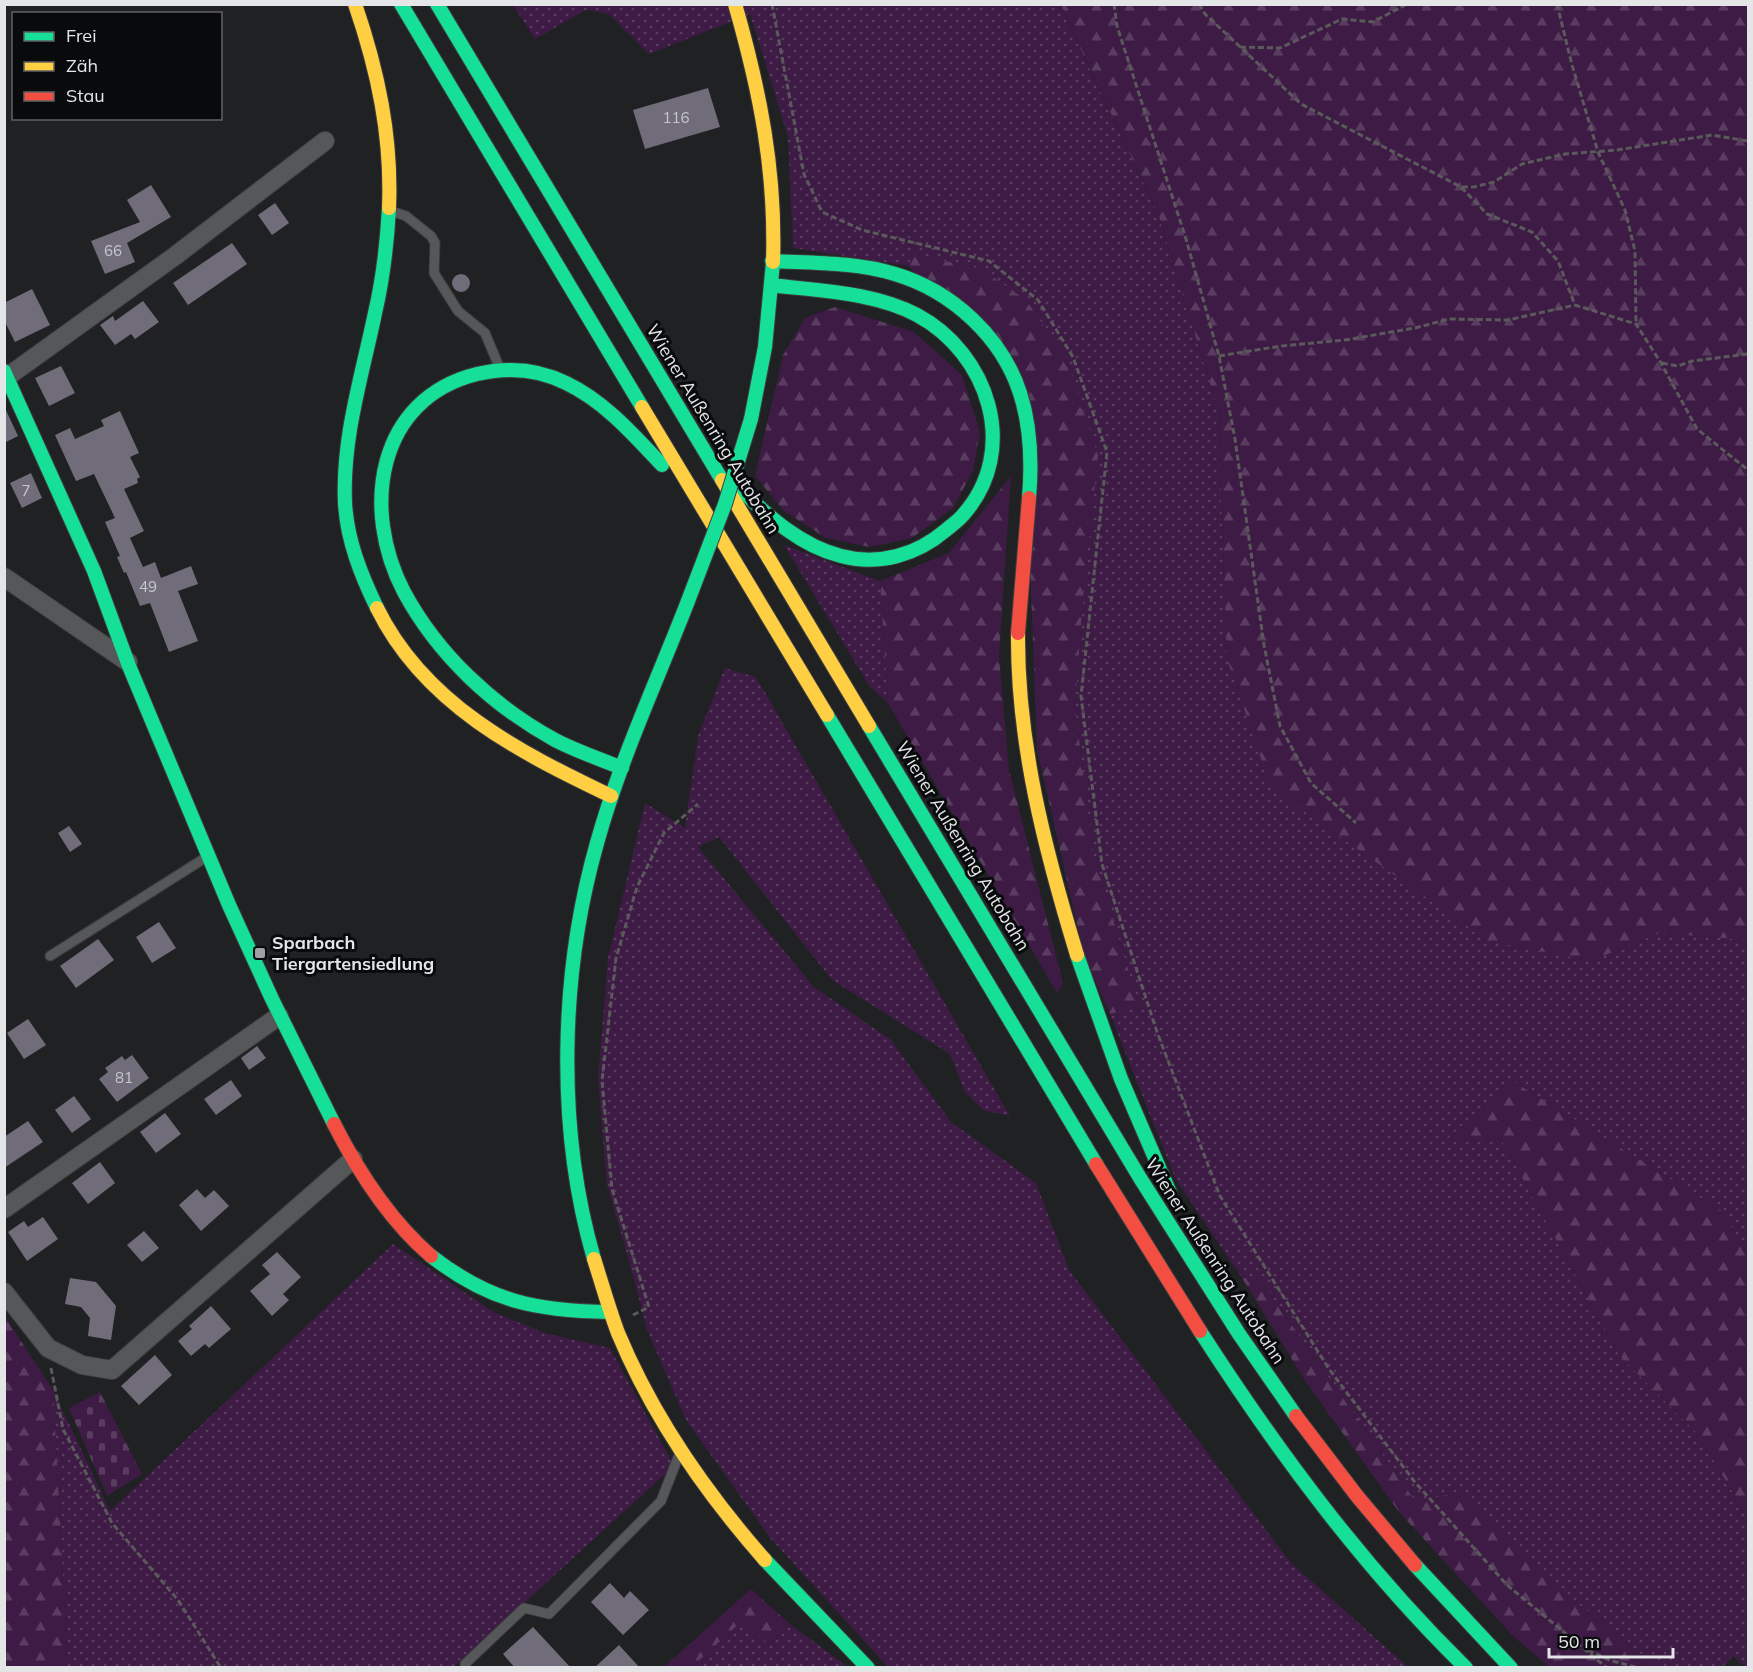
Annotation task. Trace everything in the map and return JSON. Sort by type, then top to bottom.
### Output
[{"type":"main road","points":[[355,4],[370,46],[379,84],[388,138],[391,181],[386,259],[350,427],[344,467],[345,501],[357,565],[387,628],[409,657],[458,707],[487,730],[521,752],[611,796]]},
{"type":"main road","points":[[401,4],[700,506],[1087,1149],[1185,1307],[1256,1414],[1329,1515],[1416,1618],[1466,1668]]},
{"type":"main road","name":"Wiener Außenring Autobahn","points":[[437,4],[1134,1168],[1219,1304],[1273,1385],[1356,1497],[1460,1615],[1511,1668]]},
{"type":"main road","points":[[735,4],[752,62],[767,138],[772,203],[772,261],[765,349],[751,419],[725,504],[611,796],[594,853],[572,957],[567,1075],[571,1141],[594,1260],[610,1312],[651,1400],[712,1495],[759,1553],[868,1668]]},
{"type":"main road","points":[[772,261],[875,269],[902,276],[946,297],[964,311],[988,336],[1008,367],[1018,390],[1026,420],[1031,489],[1020,599],[1019,686],[1029,766],[1044,840],[1066,924],[1093,1008],[1145,1137],[1219,1304]]},
{"type":"main road","points":[[714,464],[769,516],[793,534],[840,556],[864,560],[888,559],[909,554],[927,546],[963,518],[976,500],[987,478],[994,432],[991,407],[972,365],[956,345],[937,328],[893,306],[862,298],[771,285]]},
{"type":"main road","points":[[622,768],[556,741],[520,720],[494,700],[441,647],[407,596],[387,547],[380,512],[380,486],[385,461],[392,441],[403,421],[418,404],[435,391],[477,372],[524,369],[573,386],[597,402],[622,423],[700,506]]},
{"type":"main road","points":[[6,374],[95,573],[206,856],[279,1016],[353,1159],[404,1229],[428,1253],[459,1277],[486,1292],[544,1309],[579,1313],[610,1312]]},
{"type":"street","points":[[6,374],[175,256],[325,141]]},
{"type":"street","points":[[4,576],[128,662]]},
{"type":"street","points":[[4,1209],[279,1016]]},
{"type":"street","points":[[4,1292],[48,1348],[82,1365],[112,1370],[353,1159]]},
{"type":"lane","points":[[390,210],[406,216],[435,243],[434,273],[458,311],[485,333],[500,369]]},
{"type":"lane","points":[[50,956],[206,856]]},
{"type":"lane","points":[[465,1664],[524,1608],[549,1614],[661,1501],[681,1450]]},
{"type":"path","points":[[772,4],[804,174],[822,212],[862,230],[989,261],[1038,300],[1073,357],[1107,452],[1081,696],[1102,864],[1157,1032],[1220,1196],[1329,1369],[1414,1481],[1507,1585],[1606,1668]]},
{"type":"path","points":[[1114,4],[1117,26],[1186,239],[1219,356],[1235,439],[1264,645],[1280,726],[1311,783],[1356,823]]},
{"type":"path","points":[[1199,4],[1205,14],[1301,104],[1461,187],[1487,214],[1532,232],[1558,261],[1575,305]]},
{"type":"path","points":[[1240,47],[1280,48],[1342,19],[1373,21],[1407,4]]},
{"type":"path","points":[[1557,4],[1572,65],[1598,152],[1625,210],[1635,251],[1636,324],[1661,363],[1697,429],[1749,470]]},
{"type":"path","points":[[1461,187],[1474,187],[1494,182],[1522,164],[1565,154],[1598,152],[1712,135],[1749,141]]},
{"type":"path","points":[[1219,356],[1281,346],[1345,340],[1415,328],[1449,319],[1508,320],[1575,305],[1636,324]]},
{"type":"path","points":[[1661,363],[1678,366],[1692,361],[1749,354]]},
{"type":"path","points":[[610,1312],[632,1315],[649,1307],[612,1189],[602,1081],[616,958],[637,887],[664,833],[698,804]]},
{"type":"path","points":[[48,1348],[63,1429],[112,1523],[178,1600],[221,1668]]},
{"type":"path","points":[[1581,1646],[1609,1660],[1639,1668]]},
{"type":"green space","points":[[513,5],[1062,5],[1064,15],[1158,214],[1218,410],[1227,659],[1590,961],[1659,933],[1748,940],[1748,1256],[1722,1211],[1511,1080],[1445,1142],[1501,1139],[1619,1355],[1698,1434],[1748,1518],[1748,1667],[1733,1656],[1723,1667],[1657,1667],[1561,1590],[1415,1501],[1259,1278],[1242,1278],[1175,1178],[1110,1014],[1139,1006],[1093,853],[1075,706],[1083,597],[1026,301],[981,269],[915,255],[908,266],[793,248],[788,137],[750,14],[649,54],[609,14],[586,10],[535,39]]},
{"type":"green space","points":[[1062,5],[1748,5],[1748,940],[1660,933],[1590,961],[1488,941],[1271,788],[1227,659],[1218,410],[1158,213],[1064,14]]},
{"type":"green space","points":[[914,254],[981,269],[1026,300],[1066,357],[1098,455],[1083,597],[1075,706],[1093,853],[1139,1006],[1110,1014],[1084,955],[1037,750],[1023,376],[908,266]]},
{"type":"green space","points":[[835,307],[914,332],[962,375],[980,432],[973,471],[953,508],[912,538],[869,547],[826,538],[784,511],[755,476],[783,355],[805,318]]},
{"type":"green space","points":[[1011,476],[999,656],[1009,770],[1063,983],[1057,993],[888,703],[880,581],[949,553]]},
{"type":"green space","points":[[784,545],[880,581],[888,703],[870,687]]},
{"type":"green space","points":[[725,668],[756,677],[1010,1116],[983,1110],[965,1092],[950,1054],[832,980],[719,837],[698,847],[814,987],[891,1040],[951,1122],[1036,1183],[1069,1270],[1291,1563],[1408,1667],[888,1667],[771,1539],[686,1420],[647,1330],[607,1184],[598,1079],[608,958],[645,803],[685,828],[698,736]]},
{"type":"green space","points":[[1511,1080],[1722,1211],[1748,1256],[1748,1518],[1698,1434],[1619,1355],[1501,1139],[1444,1142]]},
{"type":"green space","points":[[393,1244],[495,1313],[548,1334],[610,1348],[674,1466],[454,1667],[68,1667],[53,1390],[110,1511]]},
{"type":"green space","points":[[1242,1278],[1259,1278],[1415,1501],[1463,1492],[1561,1590],[1657,1667],[1549,1667],[1513,1636],[1399,1512],[1306,1382]]},
{"type":"green space","points":[[4,1315],[53,1390],[68,1667],[5,1667]]},
{"type":"green space","points":[[100,1392],[142,1474],[107,1496],[69,1408]]},
{"type":"green space","points":[[751,1589],[791,1625],[770,1645],[742,1621],[694,1665],[695,1667],[664,1667]]},
{"type":"green space","points":[[742,1621],[770,1645],[791,1625],[848,1667],[695,1668],[694,1665]]},
{"type":"building","points":[[708,88],[720,127],[645,149],[633,110]]},
{"type":"building","points":[[151,185],[171,217],[127,243],[135,262],[105,274],[91,241],[140,222],[127,200]]},
{"type":"building","points":[[275,203],[289,223],[272,235],[258,215]]},
{"type":"building","points":[[232,243],[247,264],[188,305],[173,283]]},
{"type":"building","points":[[457,274],[465,274],[470,279],[468,290],[457,292],[452,287],[452,279]]},
{"type":"building","points":[[32,289],[50,325],[15,342],[4,320],[4,303]]},
{"type":"building","points":[[143,301],[159,322],[135,339],[131,334],[115,345],[100,325],[113,316],[115,321]]},
{"type":"building","points":[[61,366],[75,393],[49,406],[35,378]]},
{"type":"building","points":[[4,406],[18,436],[4,443]]},
{"type":"building","points":[[120,411],[139,453],[130,457],[140,477],[137,479],[138,483],[124,489],[144,531],[130,538],[143,567],[155,562],[161,578],[191,566],[198,584],[178,591],[198,641],[169,652],[150,603],[140,606],[117,557],[120,556],[105,522],[115,518],[94,474],[76,481],[55,435],[70,428],[75,439],[104,426],[101,420]]},
{"type":"building","points":[[31,473],[42,498],[22,508],[10,483]]},
{"type":"building","points":[[69,826],[82,844],[70,852],[58,833]]},
{"type":"building","points":[[159,922],[176,948],[152,963],[136,937]]},
{"type":"building","points":[[98,939],[114,960],[76,988],[60,966]]},
{"type":"building","points":[[28,1019],[46,1045],[24,1059],[7,1033]]},
{"type":"building","points":[[257,1046],[266,1058],[249,1070],[241,1058]]},
{"type":"building","points":[[132,1055],[149,1078],[117,1102],[99,1079],[108,1072],[105,1068],[122,1056],[125,1060]]},
{"type":"building","points":[[231,1080],[242,1096],[216,1115],[204,1099]]},
{"type":"building","points":[[74,1096],[91,1119],[72,1133],[55,1110]]},
{"type":"building","points":[[165,1113],[181,1134],[156,1153],[140,1132]]},
{"type":"building","points":[[28,1121],[43,1142],[4,1168],[4,1137]]},
{"type":"building","points":[[100,1162],[115,1183],[88,1204],[72,1183]]},
{"type":"building","points":[[197,1189],[205,1198],[214,1190],[229,1206],[201,1231],[179,1205]]},
{"type":"building","points":[[43,1217],[58,1239],[27,1261],[8,1232],[24,1221],[28,1227]]},
{"type":"building","points":[[144,1231],[159,1248],[142,1262],[127,1245]]},
{"type":"building","points":[[277,1252],[301,1277],[283,1294],[289,1300],[272,1316],[250,1291],[270,1274],[262,1265]]},
{"type":"building","points":[[70,1278],[96,1282],[116,1306],[111,1340],[88,1336],[90,1318],[81,1307],[65,1304]]},
{"type":"building","points":[[211,1306],[231,1329],[209,1348],[205,1344],[191,1356],[178,1341],[192,1329],[189,1326]]},
{"type":"building","points":[[155,1355],[172,1375],[139,1405],[121,1386]]},
{"type":"building","points":[[610,1583],[624,1598],[630,1591],[649,1610],[623,1635],[591,1602]]},
{"type":"building","points":[[533,1627],[571,1668],[515,1668],[503,1654]]},
{"type":"building","points":[[619,1645],[640,1668],[594,1668]]},
{"type":"traffic: fast","points":[[401,4],[642,407]]},
{"type":"traffic: fast","points":[[437,4],[722,480]]},
{"type":"traffic: fast","points":[[377,608],[360,570],[352,544],[346,517],[345,479],[354,407],[378,300],[389,208]]},
{"type":"traffic: fast","points":[[772,261],[850,265],[895,274],[936,292],[955,304],[972,319],[1001,353],[1020,393],[1030,445],[1029,498]]},
{"type":"traffic: fast","points":[[751,419],[765,347],[773,262]]},
{"type":"traffic: fast","points":[[740,489],[774,520],[812,545],[855,559],[883,559],[923,546],[957,521],[981,489],[990,462],[993,433],[988,405],[978,378],[962,353],[942,332],[917,315],[882,301],[771,285]]},
{"type":"traffic: fast","points":[[622,768],[555,740],[510,711],[469,677],[433,637],[404,592],[391,560],[383,527],[382,494],[386,462],[398,432],[417,407],[443,387],[477,374],[511,370],[533,372],[555,378],[580,390],[617,419],[662,465]]},
{"type":"traffic: fast","points":[[4,371],[94,571],[129,666],[229,905],[272,999],[334,1124]]},
{"type":"traffic: fast","points":[[688,601],[725,504],[751,419]]},
{"type":"traffic: fast","points":[[594,1259],[573,1157],[568,1104],[567,1051],[576,944],[585,893],[606,812],[688,601]]},
{"type":"traffic: fast","points":[[827,715],[1096,1164]]},
{"type":"traffic: fast","points":[[869,726],[1140,1178],[1239,1334],[1296,1416]]},
{"type":"traffic: fast","points":[[1077,955],[1121,1079],[1170,1193]]},
{"type":"traffic: fast","points":[[431,1256],[474,1284],[515,1301],[560,1309],[610,1312]]},
{"type":"traffic: fast","points":[[1200,1331],[1291,1464],[1357,1549],[1392,1590],[1466,1668]]},
{"type":"traffic: fast","points":[[765,1560],[868,1668]]},
{"type":"traffic: fast","points":[[1415,1565],[1511,1668]]},
{"type":"traffic: slow","points":[[355,4],[382,104],[388,156],[389,208]]},
{"type":"traffic: slow","points":[[735,4],[759,100],[769,163],[773,262]]},
{"type":"traffic: slow","points":[[642,407],[827,715]]},
{"type":"traffic: slow","points":[[722,480],[869,726]]},
{"type":"traffic: slow","points":[[377,608],[397,642],[420,672],[447,698],[477,721],[542,762],[611,796]]},
{"type":"traffic: slow","points":[[1018,633],[1022,715],[1035,796],[1054,876],[1077,955]]},
{"type":"traffic: slow","points":[[594,1259],[618,1333],[664,1424],[722,1508],[765,1560]]},
{"type":"traffic: jam","points":[[1018,633],[1029,498]]},
{"type":"traffic: jam","points":[[334,1124],[376,1195],[402,1227],[431,1256]]},
{"type":"traffic: jam","points":[[1096,1164],[1200,1331]]},
{"type":"traffic: jam","points":[[1296,1416],[1357,1496],[1415,1565]]},
{"type":"place","name":"Sparbach Tiergartensiedlung","points":[[260,953]]}]
